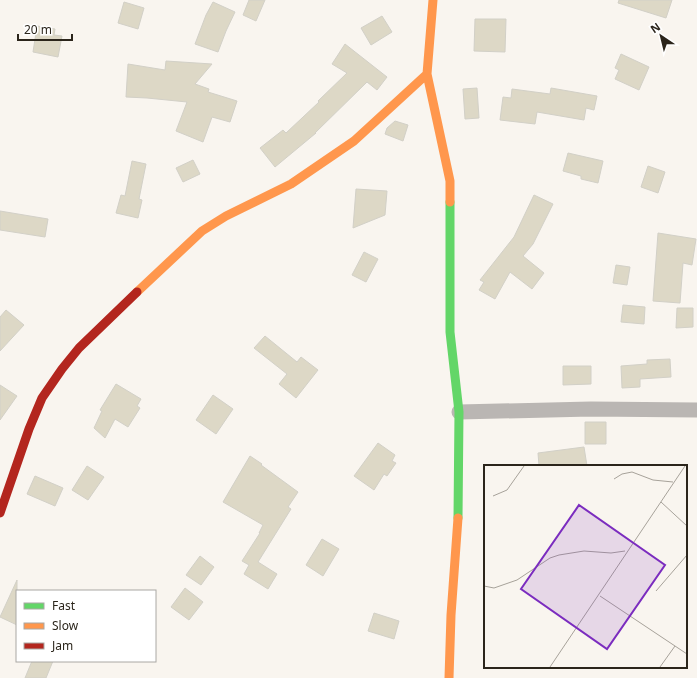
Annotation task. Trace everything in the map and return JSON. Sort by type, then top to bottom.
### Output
[{"type":"street","points":[[432,0],[427,74],[450,181],[450,332],[459,412],[458,521],[451,614],[450,678]]},
{"type":"street","points":[[0,513],[29,429],[42,398],[79,348],[202,231],[226,216],[290,184],[354,141],[427,74]]},
{"type":"street","points":[[459,412],[592,409],[697,410]]},
{"type":"building","points":[[249,0],[265,0],[256,21],[243,15]]},
{"type":"building","points":[[619,0],[672,0],[666,18],[618,3]]},
{"type":"building","points":[[124,2],[144,8],[138,29],[118,23]]},
{"type":"building","points":[[213,2],[235,12],[218,52],[195,44],[206,15]]},
{"type":"building","points":[[382,16],[392,32],[371,45],[361,28]]},
{"type":"building","points":[[475,19],[506,19],[505,52],[474,51]]},
{"type":"building","points":[[37,26],[55,29],[54,35],[62,36],[58,57],[33,52]]},
{"type":"building","points":[[345,44],[387,77],[377,90],[367,82],[316,133],[275,167],[260,148],[283,130],[286,133],[347,73],[332,64]]},
{"type":"building","points":[[621,54],[649,67],[639,90],[615,79],[619,70],[615,68]]},
{"type":"building","points":[[166,61],[212,64],[195,84],[209,89],[208,92],[237,101],[230,122],[212,117],[203,142],[176,131],[187,102],[126,97],[128,64],[165,70]]},
{"type":"building","points":[[477,88],[479,118],[465,119],[463,89]]},
{"type":"building","points":[[551,88],[597,96],[594,110],[586,108],[584,120],[537,112],[535,124],[500,120],[503,97],[511,98],[512,89],[550,94]]},
{"type":"building","points":[[395,121],[408,125],[403,141],[385,134],[387,128]]},
{"type":"building","points":[[568,153],[603,161],[598,183],[581,179],[581,176],[563,171]]},
{"type":"building","points":[[193,160],[200,174],[183,182],[176,168]]},
{"type":"building","points":[[132,161],[146,164],[139,199],[142,200],[138,218],[116,213],[121,195],[125,196]]},
{"type":"building","points":[[648,166],[665,172],[658,193],[641,187]]},
{"type":"building","points":[[356,189],[387,191],[385,215],[353,228]]},
{"type":"building","points":[[534,195],[553,204],[533,244],[523,256],[544,273],[532,289],[510,272],[495,299],[479,290],[484,282],[480,280],[514,237]]},
{"type":"building","points":[[0,211],[48,219],[45,237],[0,230]]},
{"type":"building","points":[[658,233],[696,239],[692,265],[683,263],[680,303],[653,301]]},
{"type":"building","points":[[364,252],[378,259],[366,282],[352,275]]},
{"type":"building","points":[[616,265],[630,267],[627,285],[613,283]]},
{"type":"building","points":[[623,305],[645,307],[644,324],[621,322]]},
{"type":"building","points":[[677,308],[693,308],[693,327],[676,328]]},
{"type":"building","points":[[6,310],[24,325],[0,351],[0,317]]},
{"type":"building","points":[[265,336],[297,362],[301,357],[318,370],[296,398],[279,384],[287,374],[254,348]]},
{"type":"building","points":[[670,359],[671,377],[640,379],[640,387],[622,388],[621,366],[647,364],[647,360]]},
{"type":"building","points":[[563,366],[591,366],[591,384],[563,385]]},
{"type":"building","points":[[116,384],[141,399],[137,406],[140,408],[128,427],[115,419],[105,438],[94,428],[102,411],[100,410]]},
{"type":"building","points":[[0,385],[17,396],[0,420]]},
{"type":"building","points":[[213,395],[233,409],[216,434],[196,420]]},
{"type":"building","points":[[585,422],[606,422],[606,444],[585,444]]},
{"type":"building","points":[[378,443],[395,455],[392,461],[396,463],[387,476],[384,474],[374,490],[354,476]]},
{"type":"building","points":[[584,447],[587,465],[539,465],[538,453]]},
{"type":"building","points":[[250,456],[298,492],[288,507],[291,509],[258,562],[277,574],[268,589],[244,574],[249,565],[242,561],[260,533],[263,525],[223,502]]},
{"type":"building","points":[[87,466],[104,477],[88,500],[72,490]]},
{"type":"building","points":[[35,476],[63,488],[55,506],[27,494]]},
{"type":"building","points":[[322,539],[339,549],[323,576],[306,565]]},
{"type":"building","points":[[200,556],[214,567],[201,585],[186,575]]},
{"type":"building","points":[[17,580],[16,625],[0,617]]},
{"type":"building","points":[[185,588],[203,602],[189,620],[171,607]]},
{"type":"building","points":[[374,613],[399,621],[394,639],[368,631]]},
{"type":"building","points":[[32,662],[53,662],[46,678],[25,678]]},
{"type":"traffic: fast","points":[[450,202],[450,332],[459,412],[458,518]]},
{"type":"traffic: slow","points":[[433,0],[427,74],[450,181],[450,202]]},
{"type":"traffic: slow","points":[[137,292],[202,231],[226,216],[291,184],[354,141],[427,74]]},
{"type":"traffic: slow","points":[[449,678],[451,615],[458,518]]},
{"type":"traffic: jam","points":[[0,513],[29,429],[42,398],[79,348],[137,292]]}]
